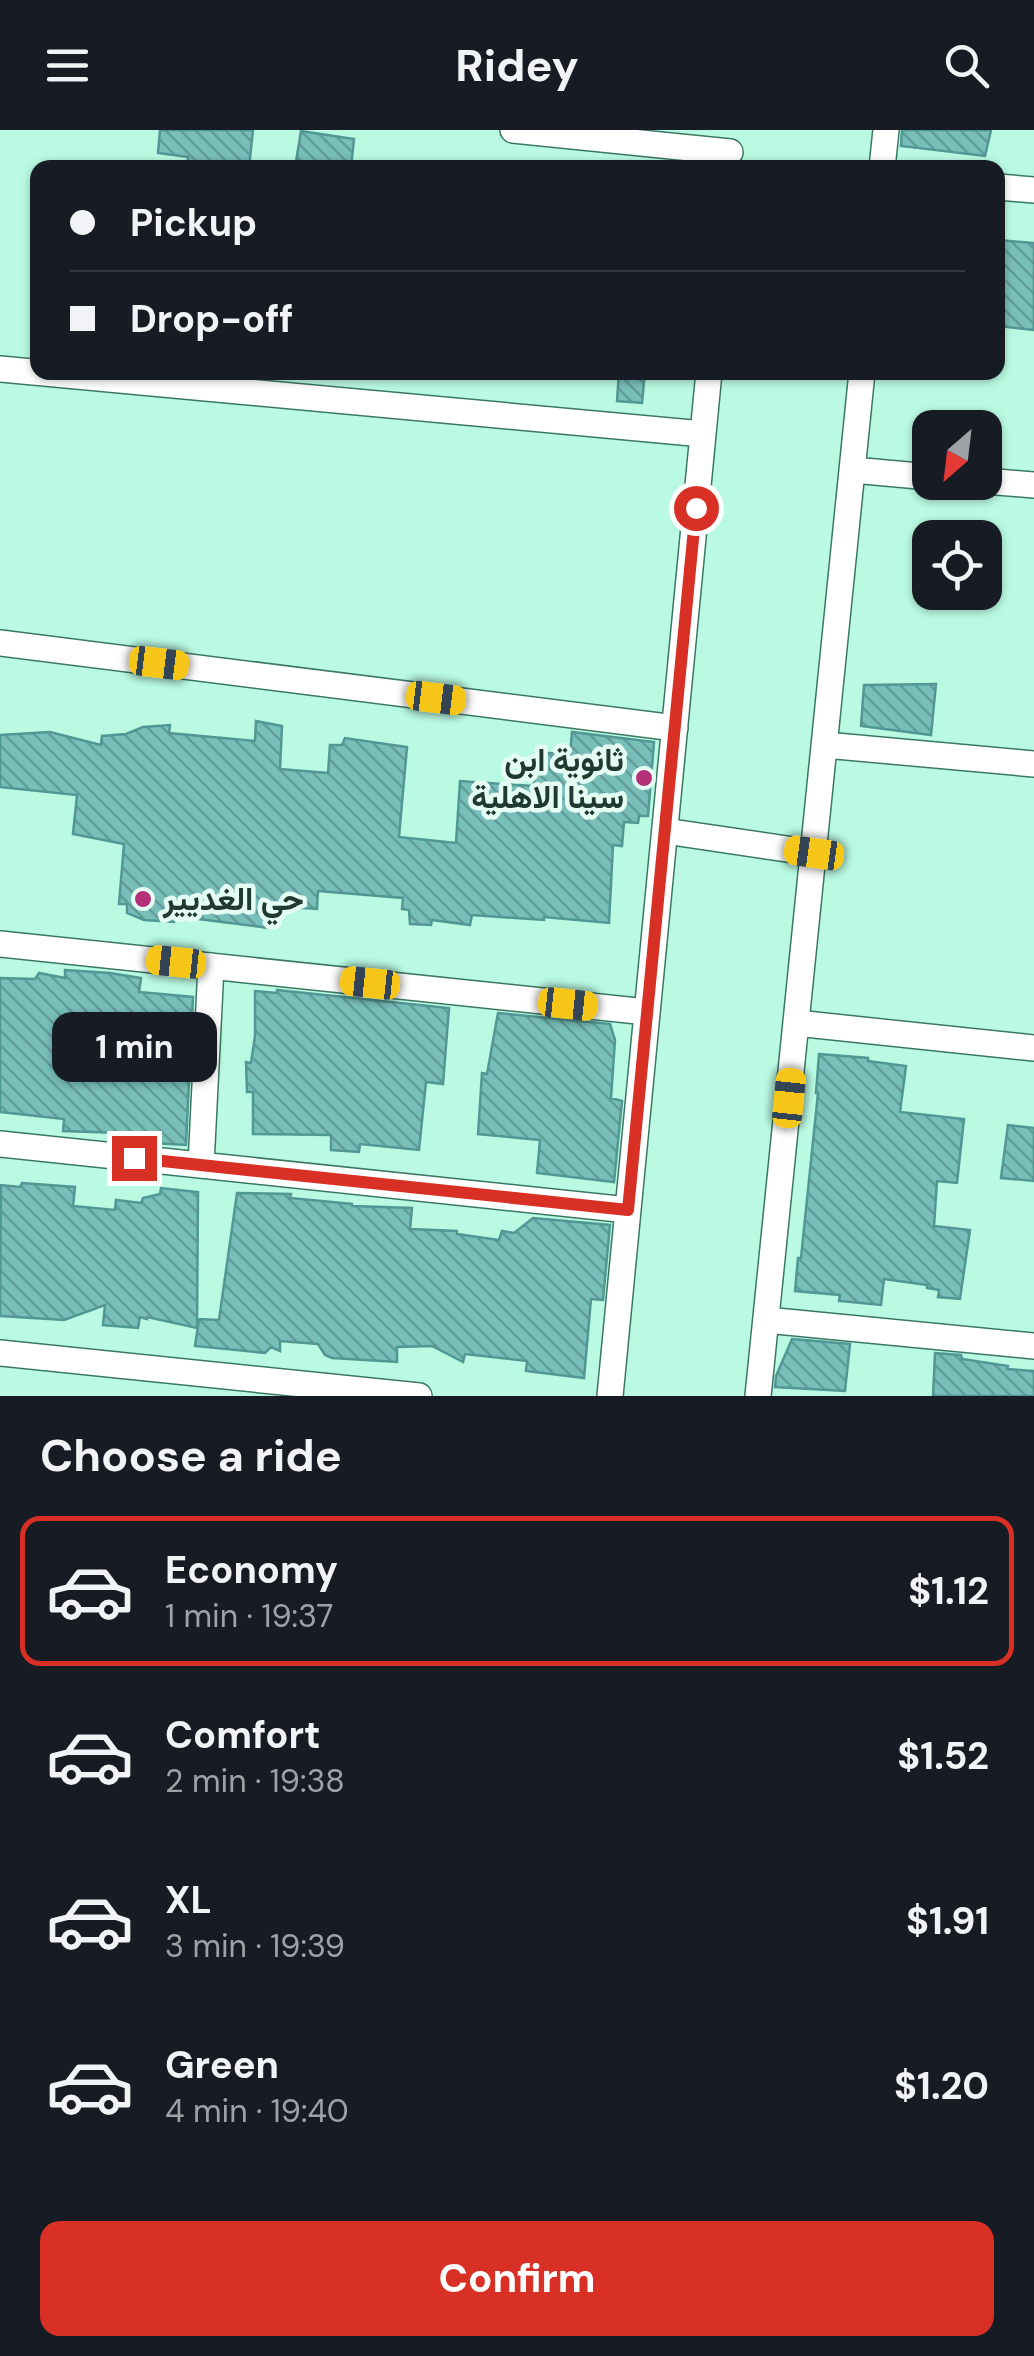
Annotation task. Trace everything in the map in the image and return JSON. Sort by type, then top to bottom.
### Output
[{"type":"street","points":[[513,130],[731,150]]},
{"type":"street","points":[[883,160],[886,130]]},
{"type":"street","points":[[1005,187],[1034,190]]},
{"type":"street","points":[[0,369],[30,372]]},
{"type":"street","points":[[119,380],[704,434]]},
{"type":"street","points":[[610,1396],[708,380]]},
{"type":"street","points":[[758,1396],[861,380]]},
{"type":"street","points":[[853,470],[912,475]]},
{"type":"street","points":[[1002,483],[1034,486]]},
{"type":"street","points":[[0,644],[675,728]]},
{"type":"street","points":[[824,745],[1034,764]]},
{"type":"street","points":[[664,831],[814,853]]},
{"type":"street","points":[[0,944],[647,1012]]},
{"type":"street","points":[[201,1165],[211,966]]},
{"type":"street","points":[[796,1023],[1034,1048]]},
{"type":"street","points":[[0,1144],[628,1210]]},
{"type":"street","points":[[766,1320],[1034,1346]]},
{"type":"street","points":[[0,1361],[0,1353],[215,1385],[419,1396]]},
{"type":"building","points":[[160,130],[253,130],[250,160],[188,160],[158,153]]},
{"type":"building","points":[[902,130],[991,130],[985,156],[901,146]]},
{"type":"building","points":[[301,131],[354,139],[352,160],[296,160]]},
{"type":"building","points":[[1005,241],[1034,243],[1034,330],[1005,327]]},
{"type":"building","points":[[618,380],[644,380],[642,403],[617,401]]},
{"type":"building","points":[[936,684],[931,735],[861,726],[864,685]]},
{"type":"building","points":[[256,721],[282,726],[280,769],[328,773],[330,745],[342,745],[345,738],[407,747],[399,837],[456,843],[460,781],[533,786],[540,752],[570,755],[572,732],[654,742],[648,816],[639,816],[638,823],[624,822],[622,846],[613,845],[609,923],[472,915],[470,925],[432,920],[431,925],[410,924],[409,910],[402,909],[403,898],[318,891],[317,909],[272,906],[269,928],[174,916],[174,922],[144,920],[127,913],[127,904],[119,904],[124,844],[73,834],[77,795],[0,787],[0,735],[50,732],[101,745],[102,736],[170,725],[169,733],[255,741]]},
{"type":"building","points":[[65,970],[141,978],[139,992],[193,997],[186,1145],[152,1143],[121,1136],[122,1133],[63,1131],[64,1119],[0,1112],[0,978],[35,979],[39,973],[65,978]]},
{"type":"building","points":[[255,991],[449,1008],[443,1084],[426,1082],[419,1150],[360,1144],[359,1152],[331,1150],[331,1135],[253,1134],[253,1092],[247,1092],[246,1062],[251,1063],[255,1036]]},
{"type":"building","points":[[498,1013],[610,1024],[615,1040],[611,1098],[622,1101],[614,1182],[537,1173],[540,1140],[478,1134],[482,1073],[487,1074]]},
{"type":"building","points":[[819,1054],[906,1066],[900,1112],[964,1119],[957,1183],[937,1181],[934,1226],[970,1230],[960,1299],[938,1297],[939,1290],[927,1285],[884,1279],[881,1305],[839,1301],[840,1295],[795,1291]]},
{"type":"building","points":[[1008,1125],[1034,1128],[1034,1181],[1001,1178]]},
{"type":"building","points":[[22,1183],[75,1187],[73,1206],[115,1210],[116,1200],[141,1203],[143,1198],[160,1194],[161,1188],[198,1192],[197,1328],[147,1317],[140,1317],[138,1328],[103,1325],[105,1305],[64,1320],[0,1316],[1,1185],[20,1187]]},
{"type":"building","points":[[237,1193],[291,1194],[290,1198],[352,1206],[412,1208],[410,1229],[457,1231],[499,1240],[502,1231],[514,1233],[533,1218],[610,1225],[603,1300],[591,1299],[584,1378],[526,1371],[527,1361],[465,1354],[463,1362],[432,1346],[397,1347],[397,1362],[332,1358],[318,1344],[280,1341],[280,1351],[271,1347],[265,1353],[195,1346],[199,1319],[219,1320]]},
{"type":"building","points":[[792,1339],[850,1344],[845,1391],[775,1387]]},
{"type":"building","points":[[935,1353],[1034,1371],[1034,1396],[933,1396]]},
{"type":"place","name":"ثانوية ابن سينا الاهلية","points":[[644,778]]},
{"type":"place","name":"حي الغديير","points":[[143,899]]},
{"type":"route","points":[[134,1158],[628,1210],[696,508]]}]
